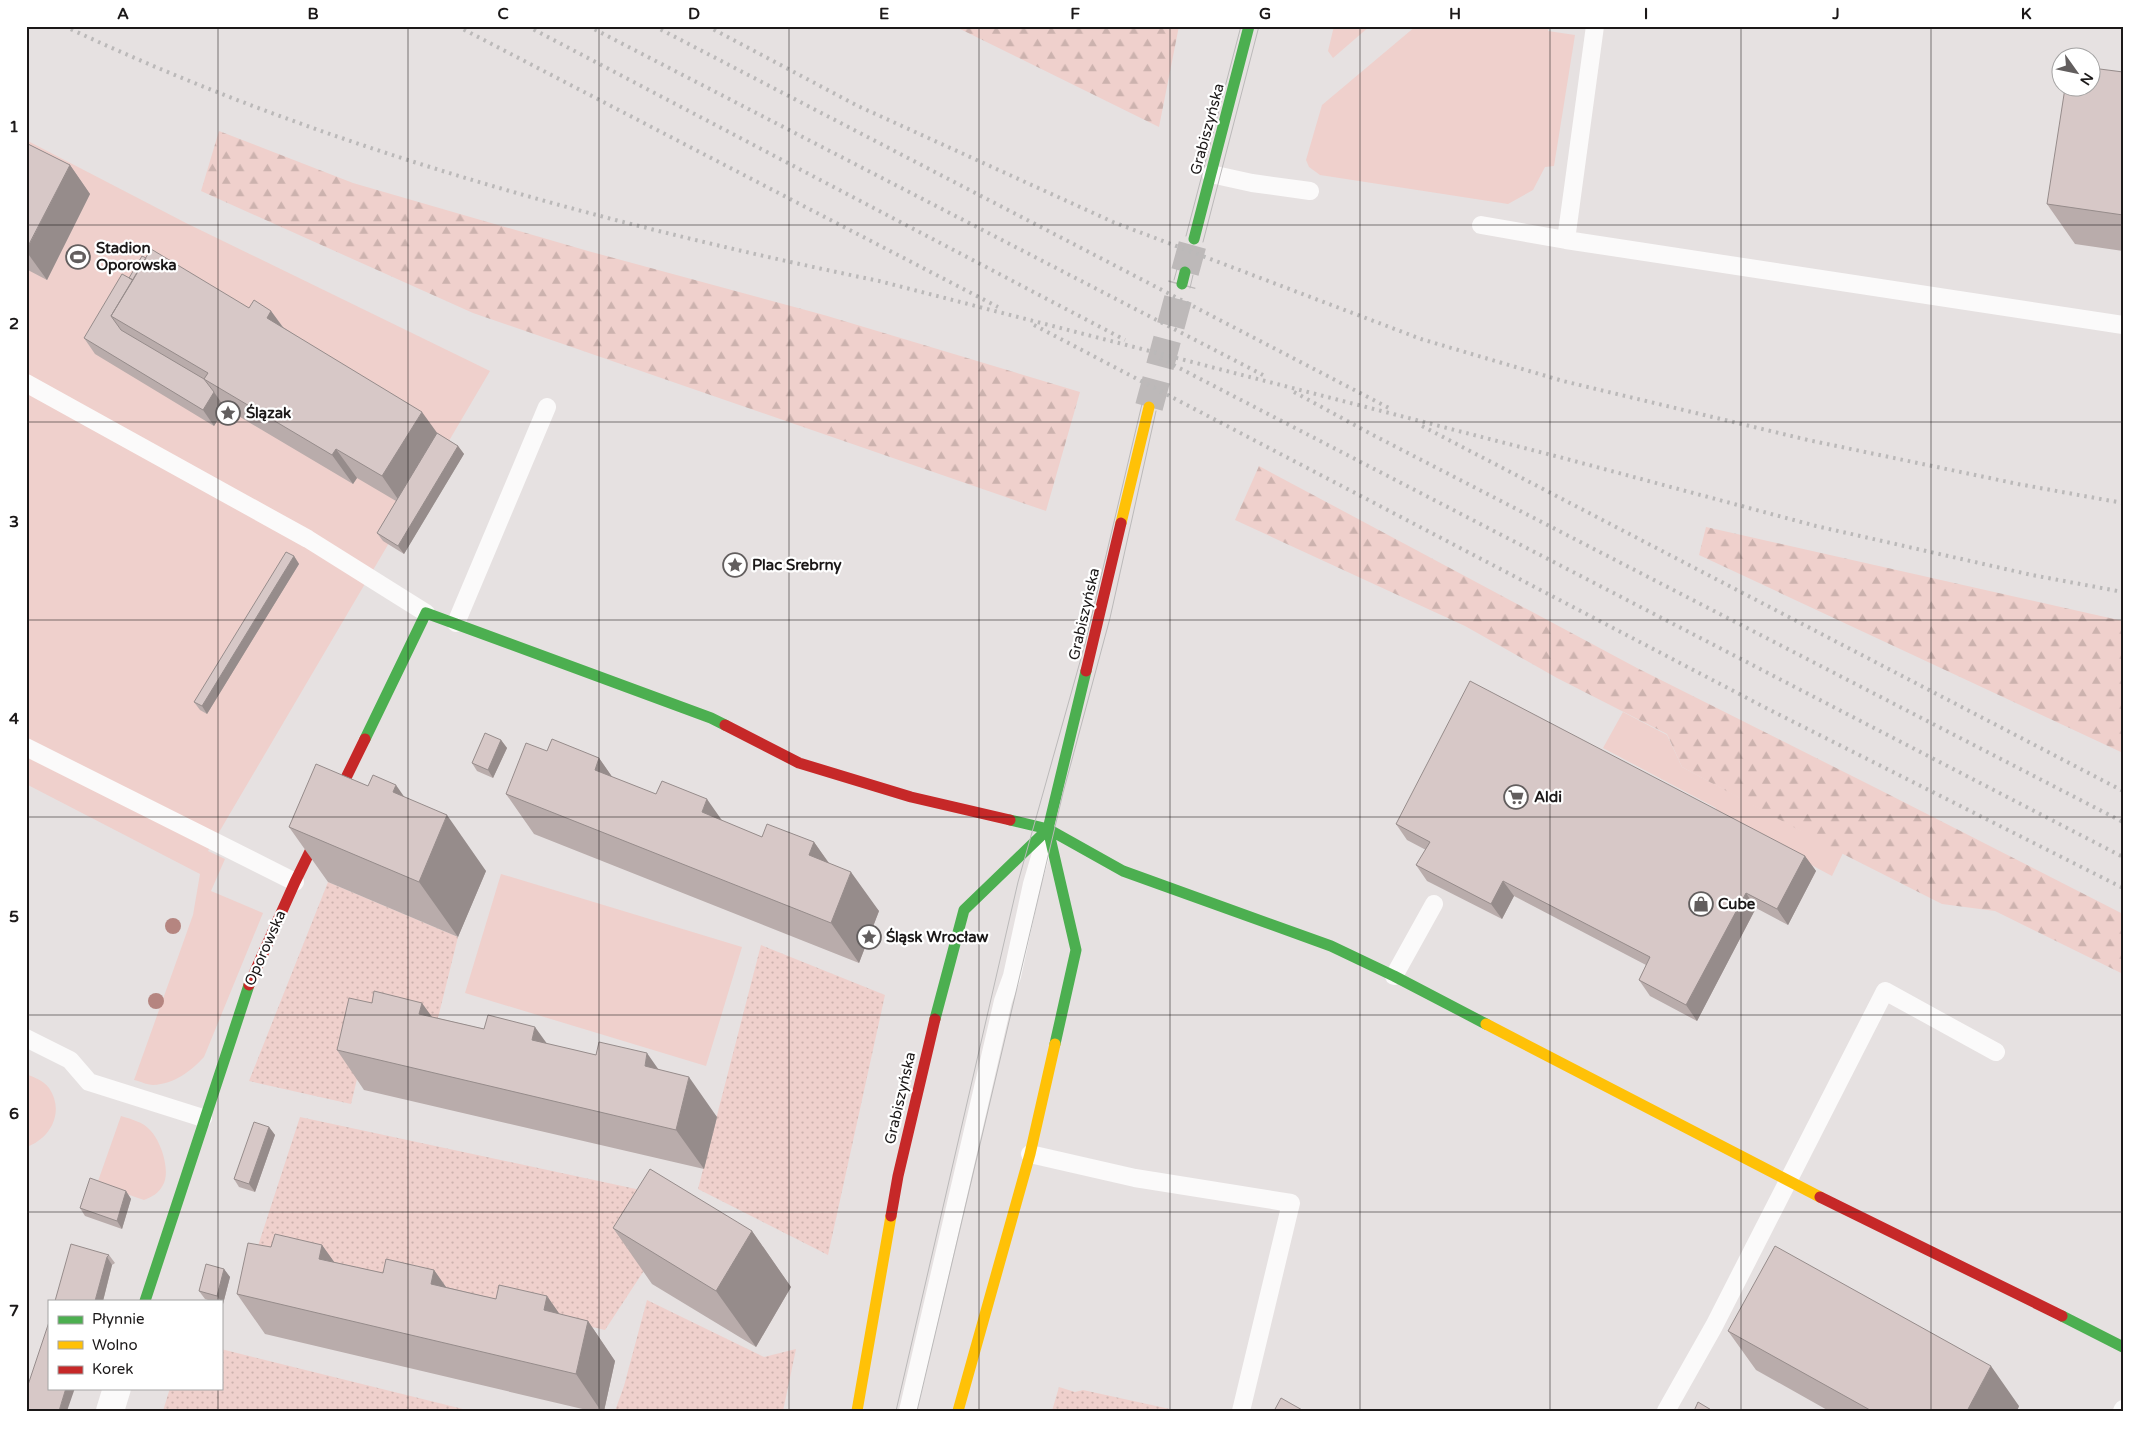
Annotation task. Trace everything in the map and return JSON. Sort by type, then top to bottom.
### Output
[{"type":"street","name":"Grabiszyńska","points":[[1194,239],[1250,26]]},
{"type":"street","points":[[1182,284],[1185,272]]},
{"type":"street","name":"Grabiszyńska","points":[[958,1411],[1030,1154],[1076,950],[1048,829],[1149,407]]},
{"type":"street","points":[[426,613],[711,718],[799,763],[911,796],[1048,829],[1122,871],[1331,946],[1394,976],[1787,1181],[2006,1288],[2123,1348]]},
{"type":"street","name":"Oporowska","points":[[145,1300],[244,996],[295,882],[426,613]]},
{"type":"street","name":"Grabiszyńska","points":[[857,1411],[898,1176],[925,1055],[964,910],[1048,829]]},
{"type":"street","points":[[110,1411],[116,1390]]},
{"type":"lane","points":[[1566,240],[1595,26]]},
{"type":"lane","points":[[1211,174],[1252,183],[1310,191]]},
{"type":"lane","points":[[1481,225],[1566,240],[2123,325]]},
{"type":"lane","points":[[26,383],[308,539],[426,613]]},
{"type":"lane","points":[[456,624],[547,407]]},
{"type":"lane","points":[[26,747],[295,882]]},
{"type":"lane","points":[[908,1411],[1004,1001],[1012,976],[1032,884],[1048,829]]},
{"type":"lane","points":[[1394,976],[1434,904]]},
{"type":"lane","points":[[1666,1411],[1714,1326],[1885,990],[1996,1052]]},
{"type":"lane","points":[[26,1038],[70,1060],[89,1082],[203,1118]]},
{"type":"lane","points":[[1030,1154],[1135,1178],[1291,1203],[1241,1411]]},
{"type":"green space","points":[[954,26],[1179,26],[1159,127]]},
{"type":"green space","points":[[1334,26],[1370,26],[1333,58],[1328,51]]},
{"type":"green space","points":[[1416,26],[1550,26],[1548,31],[1575,35],[1554,166],[1545,167],[1533,190],[1508,204],[1320,175],[1309,167],[1306,160],[1322,105]]},
{"type":"green space","points":[[219,131],[353,183],[588,251],[824,315],[1080,392],[1046,511],[473,313],[201,191]]},
{"type":"green space","points":[[26,140],[186,223],[490,371],[208,851],[225,859],[211,891],[263,913],[204,1057],[182,1076],[161,1084],[151,1085],[134,1080],[193,915],[200,874],[26,784]]},
{"type":"green space","points":[[1259,466],[1637,668],[2123,914],[2123,974],[1995,911],[1942,904],[1845,855],[1682,767],[1667,734],[1557,678],[1465,626],[1235,520]]},
{"type":"green space","points":[[1706,527],[2123,621],[2123,753],[1699,555]]},
{"type":"green space","points":[[1623,712],[1667,735],[1682,767],[1843,853],[1832,876],[1714,813],[1716,808],[1603,748]]},
{"type":"green space","points":[[501,874],[742,947],[706,1066],[465,993]]},
{"type":"green space","points":[[328,882],[458,937],[436,1026],[373,1012],[351,1104],[249,1081]]},
{"type":"green space","points":[[761,945],[885,995],[828,1255],[698,1189]]},
{"type":"green space","points":[[26,1074],[39,1080],[49,1088],[56,1106],[53,1123],[48,1131],[42,1138],[26,1147]]},
{"type":"green space","points":[[121,1116],[137,1121],[147,1127],[158,1141],[164,1156],[166,1172],[163,1185],[150,1198],[144,1200],[97,1184]]},
{"type":"green space","points":[[300,1117],[650,1192],[683,1211],[605,1330],[257,1249]]},
{"type":"green space","points":[[647,1300],[764,1357],[796,1349],[783,1411],[615,1411],[624,1386]]},
{"type":"green space","points":[[222,1349],[471,1411],[163,1411],[169,1390],[222,1390]]},
{"type":"green space","points":[[1059,1387],[1075,1392],[1083,1390],[1179,1411],[1052,1411]]},
{"type":"building","points":[[2102,69],[2123,72],[2123,215],[2047,204],[2063,98],[2102,98]]},
{"type":"building","points":[[26,143],[70,165],[26,250]]},
{"type":"building","points":[[151,249],[249,308],[254,300],[271,311],[267,318],[422,412],[382,476],[336,449],[332,455],[204,379],[208,373],[111,316]]},
{"type":"building","points":[[142,256],[146,258],[133,280],[129,278]]},
{"type":"building","points":[[122,274],[133,280],[111,316],[121,330],[204,379],[214,392],[203,410],[84,338]]},
{"type":"building","points":[[437,433],[458,446],[398,546],[377,533]]},
{"type":"building","points":[[286,552],[294,556],[202,706],[194,702]]},
{"type":"building","points":[[1470,681],[1805,856],[1777,909],[1746,893],[1686,1005],[1639,980],[1650,957],[1503,881],[1491,904],[1416,865],[1430,842],[1396,824]]},
{"type":"building","points":[[485,733],[501,740],[488,770],[472,763]]},
{"type":"building","points":[[552,739],[599,758],[595,770],[656,794],[662,781],[707,799],[702,812],[762,837],[767,824],[814,842],[809,855],[851,872],[831,923],[506,794],[526,743],[547,751]]},
{"type":"building","points":[[316,764],[368,786],[373,775],[396,785],[393,792],[447,815],[419,882],[289,827]]},
{"type":"building","points":[[374,991],[422,1003],[419,1014],[484,1029],[488,1015],[535,1027],[532,1040],[596,1055],[599,1042],[647,1053],[645,1066],[689,1077],[676,1130],[337,1050],[349,998],[372,1003]]},
{"type":"building","points":[[254,1122],[269,1127],[249,1184],[234,1179]]},
{"type":"building","points":[[650,1169],[752,1231],[716,1291],[613,1228]]},
{"type":"building","points":[[90,1178],[126,1191],[117,1221],[80,1208]]},
{"type":"building","points":[[275,1234],[322,1245],[319,1259],[383,1273],[386,1259],[434,1270],[431,1284],[496,1299],[499,1285],[547,1296],[544,1310],[588,1321],[576,1374],[237,1294],[248,1243],[271,1247]]},
{"type":"building","points":[[71,1244],[109,1255],[95,1300],[55,1300]]},
{"type":"building","points":[[1775,1246],[1991,1366],[1967,1411],[1870,1411],[1728,1331]]},
{"type":"building","points":[[206,1264],[224,1269],[217,1296],[199,1291]]},
{"type":"building","points":[[48,1325],[48,1390],[65,1390],[59,1411],[26,1411],[26,1391]]},
{"type":"building","points":[[1281,1398],[1304,1411],[1274,1411]]},
{"type":"building","points":[[1698,1402],[1713,1411],[1694,1411]]},
{"type":"tunnel","points":[[1185,272],[1194,239]]},
{"type":"tunnel","points":[[1149,407],[1182,284]]},
{"type":"tram line","points":[[1186,236],[1241,26]]},
{"type":"tram line","points":[[1203,242],[1259,26]]},
{"type":"tram line","points":[[1174,280],[1177,269]]},
{"type":"tram line","points":[[1190,288],[1193,275]]},
{"type":"tram line","points":[[896,1411],[1018,882],[1085,644],[1142,404]]},
{"type":"tram line","points":[[917,1411],[1063,793],[1110,618],[1156,411]]},
{"type":"railway","points":[[64,26],[162,70],[261,109],[362,145],[464,178],[567,207],[670,234],[879,281],[1563,458],[1816,526],[2032,575],[2123,592]]},
{"type":"railway","points":[[457,26],[998,307]]},
{"type":"railway","points":[[527,26],[1125,340]]},
{"type":"railway","points":[[588,26],[1263,375]]},
{"type":"railway","points":[[654,26],[1389,408]]},
{"type":"railway","points":[[707,26],[858,106],[1113,222],[1421,339],[1563,381],[1808,440],[2018,484],[2123,503]]},
{"type":"railway","points":[[1034,325],[1766,708],[2123,888]]},
{"type":"railway","points":[[1160,358],[2123,857]]},
{"type":"railway","points":[[1294,392],[1373,435],[2123,822]]},
{"type":"railway","points":[[1422,426],[2123,791]]},
{"type":"traffic: fast","points":[[1194,239],[1249,26]]},
{"type":"traffic: fast","points":[[1182,284],[1185,272]]},
{"type":"traffic: fast","points":[[365,739],[426,613],[711,718],[725,725]]},
{"type":"traffic: fast","points":[[1055,1044],[1076,950],[1048,829],[1086,671]]},
{"type":"traffic: fast","points":[[1010,820],[1048,829],[1123,871],[1331,946],[1394,976],[1486,1024]]},
{"type":"traffic: fast","points":[[935,1019],[964,910],[1048,829]]},
{"type":"traffic: fast","points":[[145,1300],[249,985]]},
{"type":"traffic: fast","points":[[2062,1316],[2123,1347]]},
{"type":"traffic: slow","points":[[1121,523],[1149,407]]},
{"type":"traffic: slow","points":[[1486,1024],[1820,1197]]},
{"type":"traffic: slow","points":[[958,1411],[1030,1154],[1055,1044]]},
{"type":"traffic: slow","points":[[857,1411],[891,1216]]},
{"type":"traffic: jam","points":[[1086,671],[1121,523]]},
{"type":"traffic: jam","points":[[725,725],[799,763],[911,797],[1010,820]]},
{"type":"traffic: jam","points":[[249,985],[295,882],[365,739]]},
{"type":"traffic: jam","points":[[891,1216],[898,1176],[935,1019]]},
{"type":"traffic: jam","points":[[1820,1197],[2062,1316]]},
{"type":"place","name":"Stadion Oporowska","points":[[78,257]]},
{"type":"place","name":"Ślązak","points":[[228,413]]},
{"type":"place","name":"Plac Srebrny","points":[[735,565]]},
{"type":"place","name":"Aldi","points":[[1516,797]]},
{"type":"place","name":"Cube","points":[[1701,904]]},
{"type":"place","name":"Śląsk Wrocław","points":[[869,937]]}]
